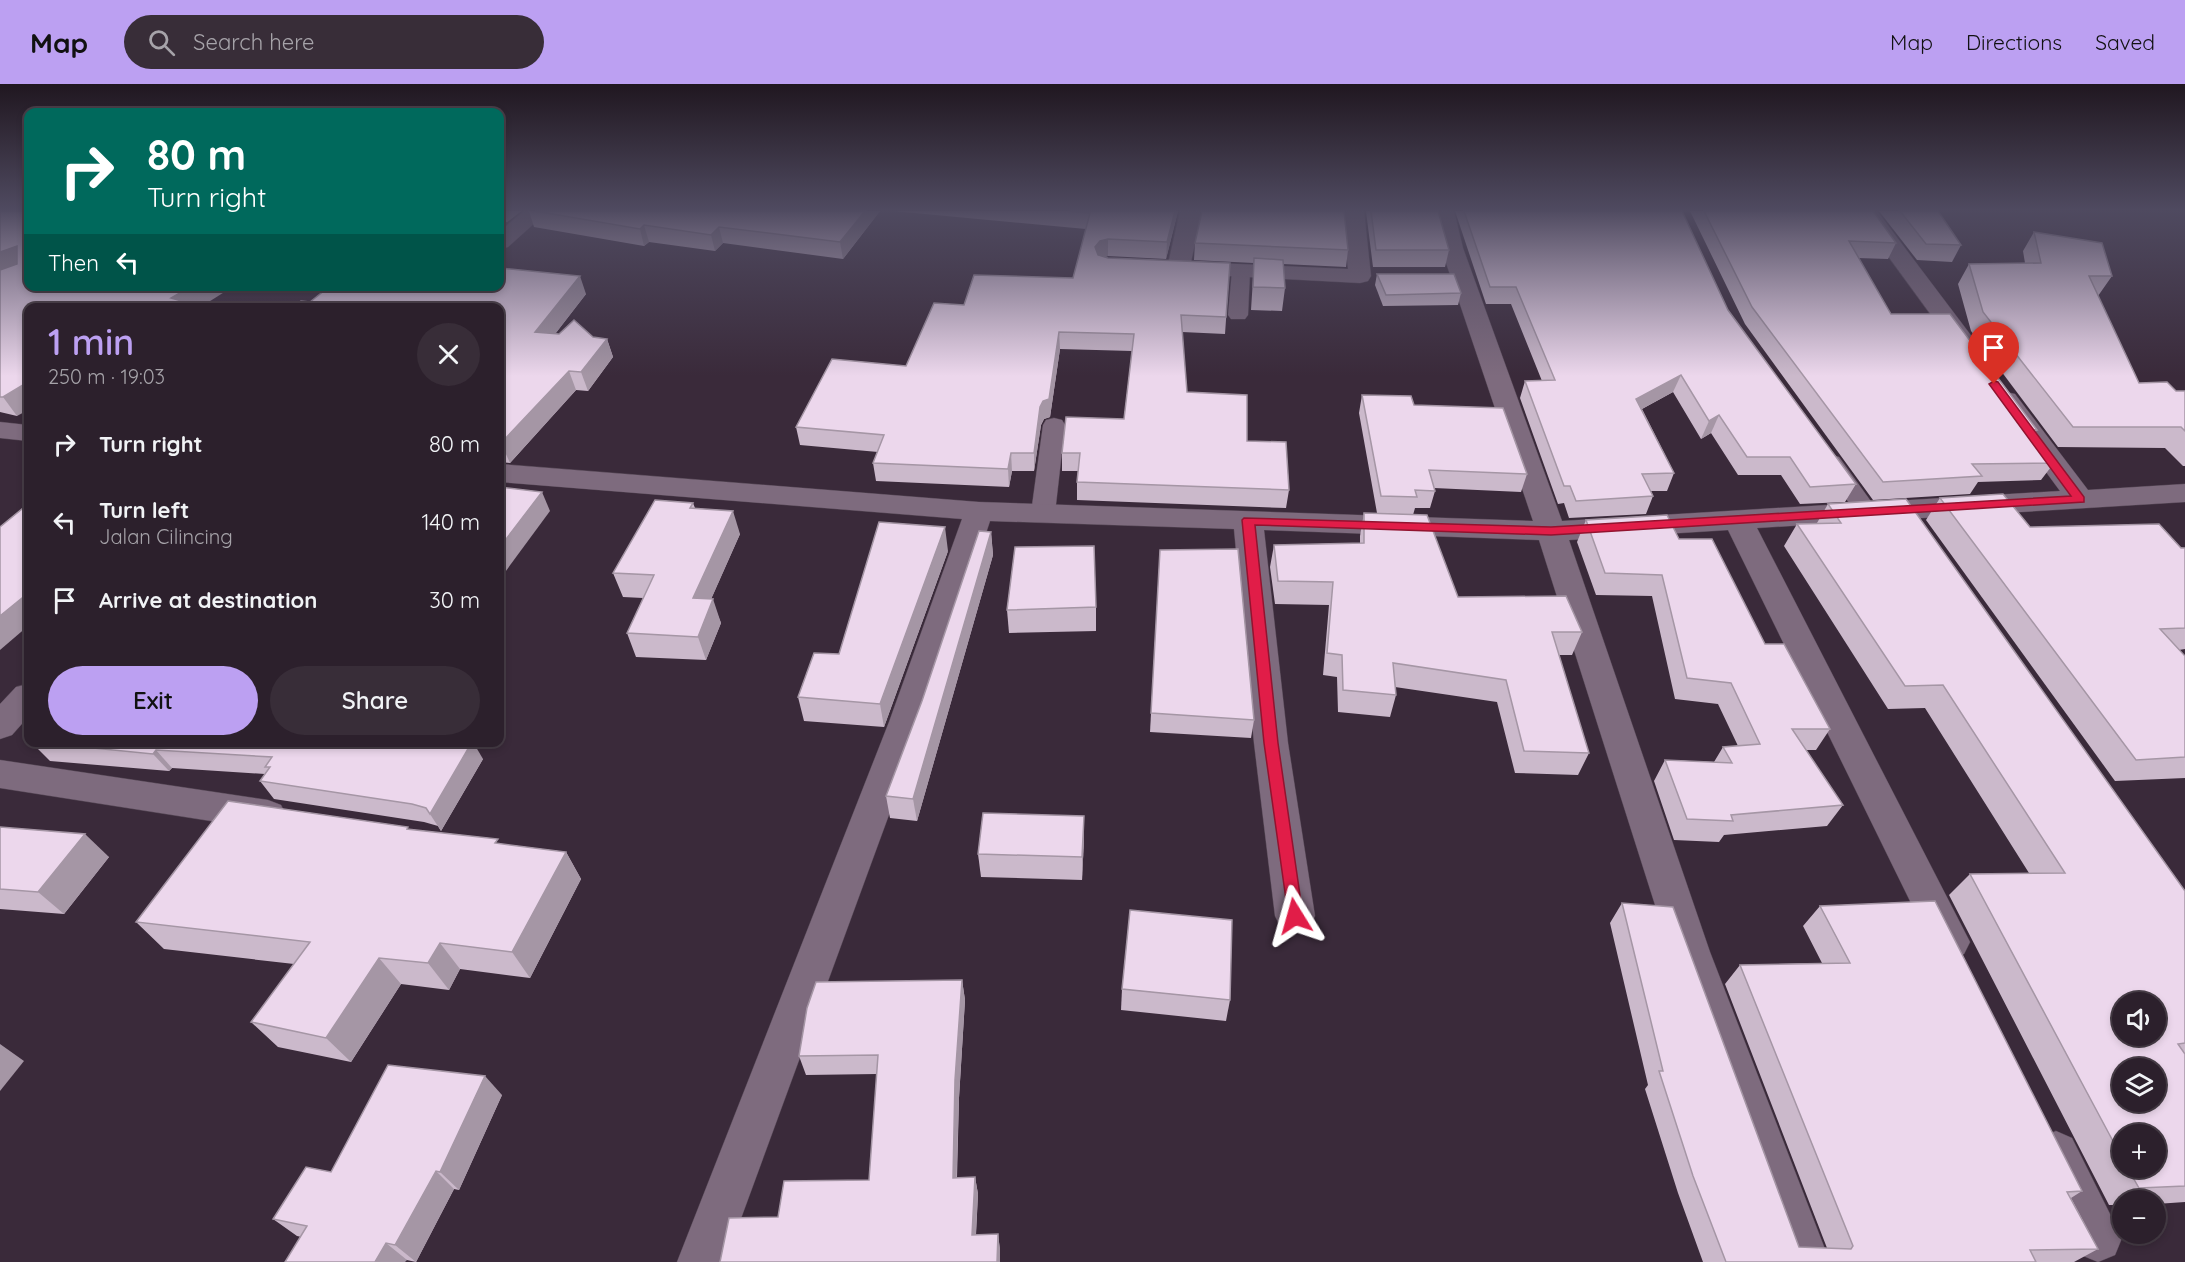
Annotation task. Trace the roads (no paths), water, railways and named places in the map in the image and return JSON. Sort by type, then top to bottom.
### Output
[{"type":"street","points":[[1155,267],[1372,276],[1369,266]]},
{"type":"street","points":[[1451,266],[1450,276],[1551,531],[1690,952],[1806,1262]]},
{"type":"street","points":[[1907,266],[2080,499]]},
{"type":"street","points":[[0,430],[24,433]]},
{"type":"street","points":[[504,473],[979,511],[1551,531],[2185,493]]},
{"type":"street","points":[[1901,510],[1921,539]]},
{"type":"street","points":[[701,1262],[906,722],[979,511]]},
{"type":"street","points":[[1248,520],[1271,743],[1295,916]]},
{"type":"street","points":[[1738,520],[1964,970]]},
{"type":"street","points":[[0,726],[24,700]]},
{"type":"street","points":[[0,774],[294,819]]},
{"type":"street","points":[[2039,1120],[2098,1238]]},
{"type":"lane","points":[[1238,315],[1241,272]]},
{"type":"lane","points":[[1044,513],[1054,425]]},
{"type":"lane","points":[[1818,446],[1867,512]]}]
